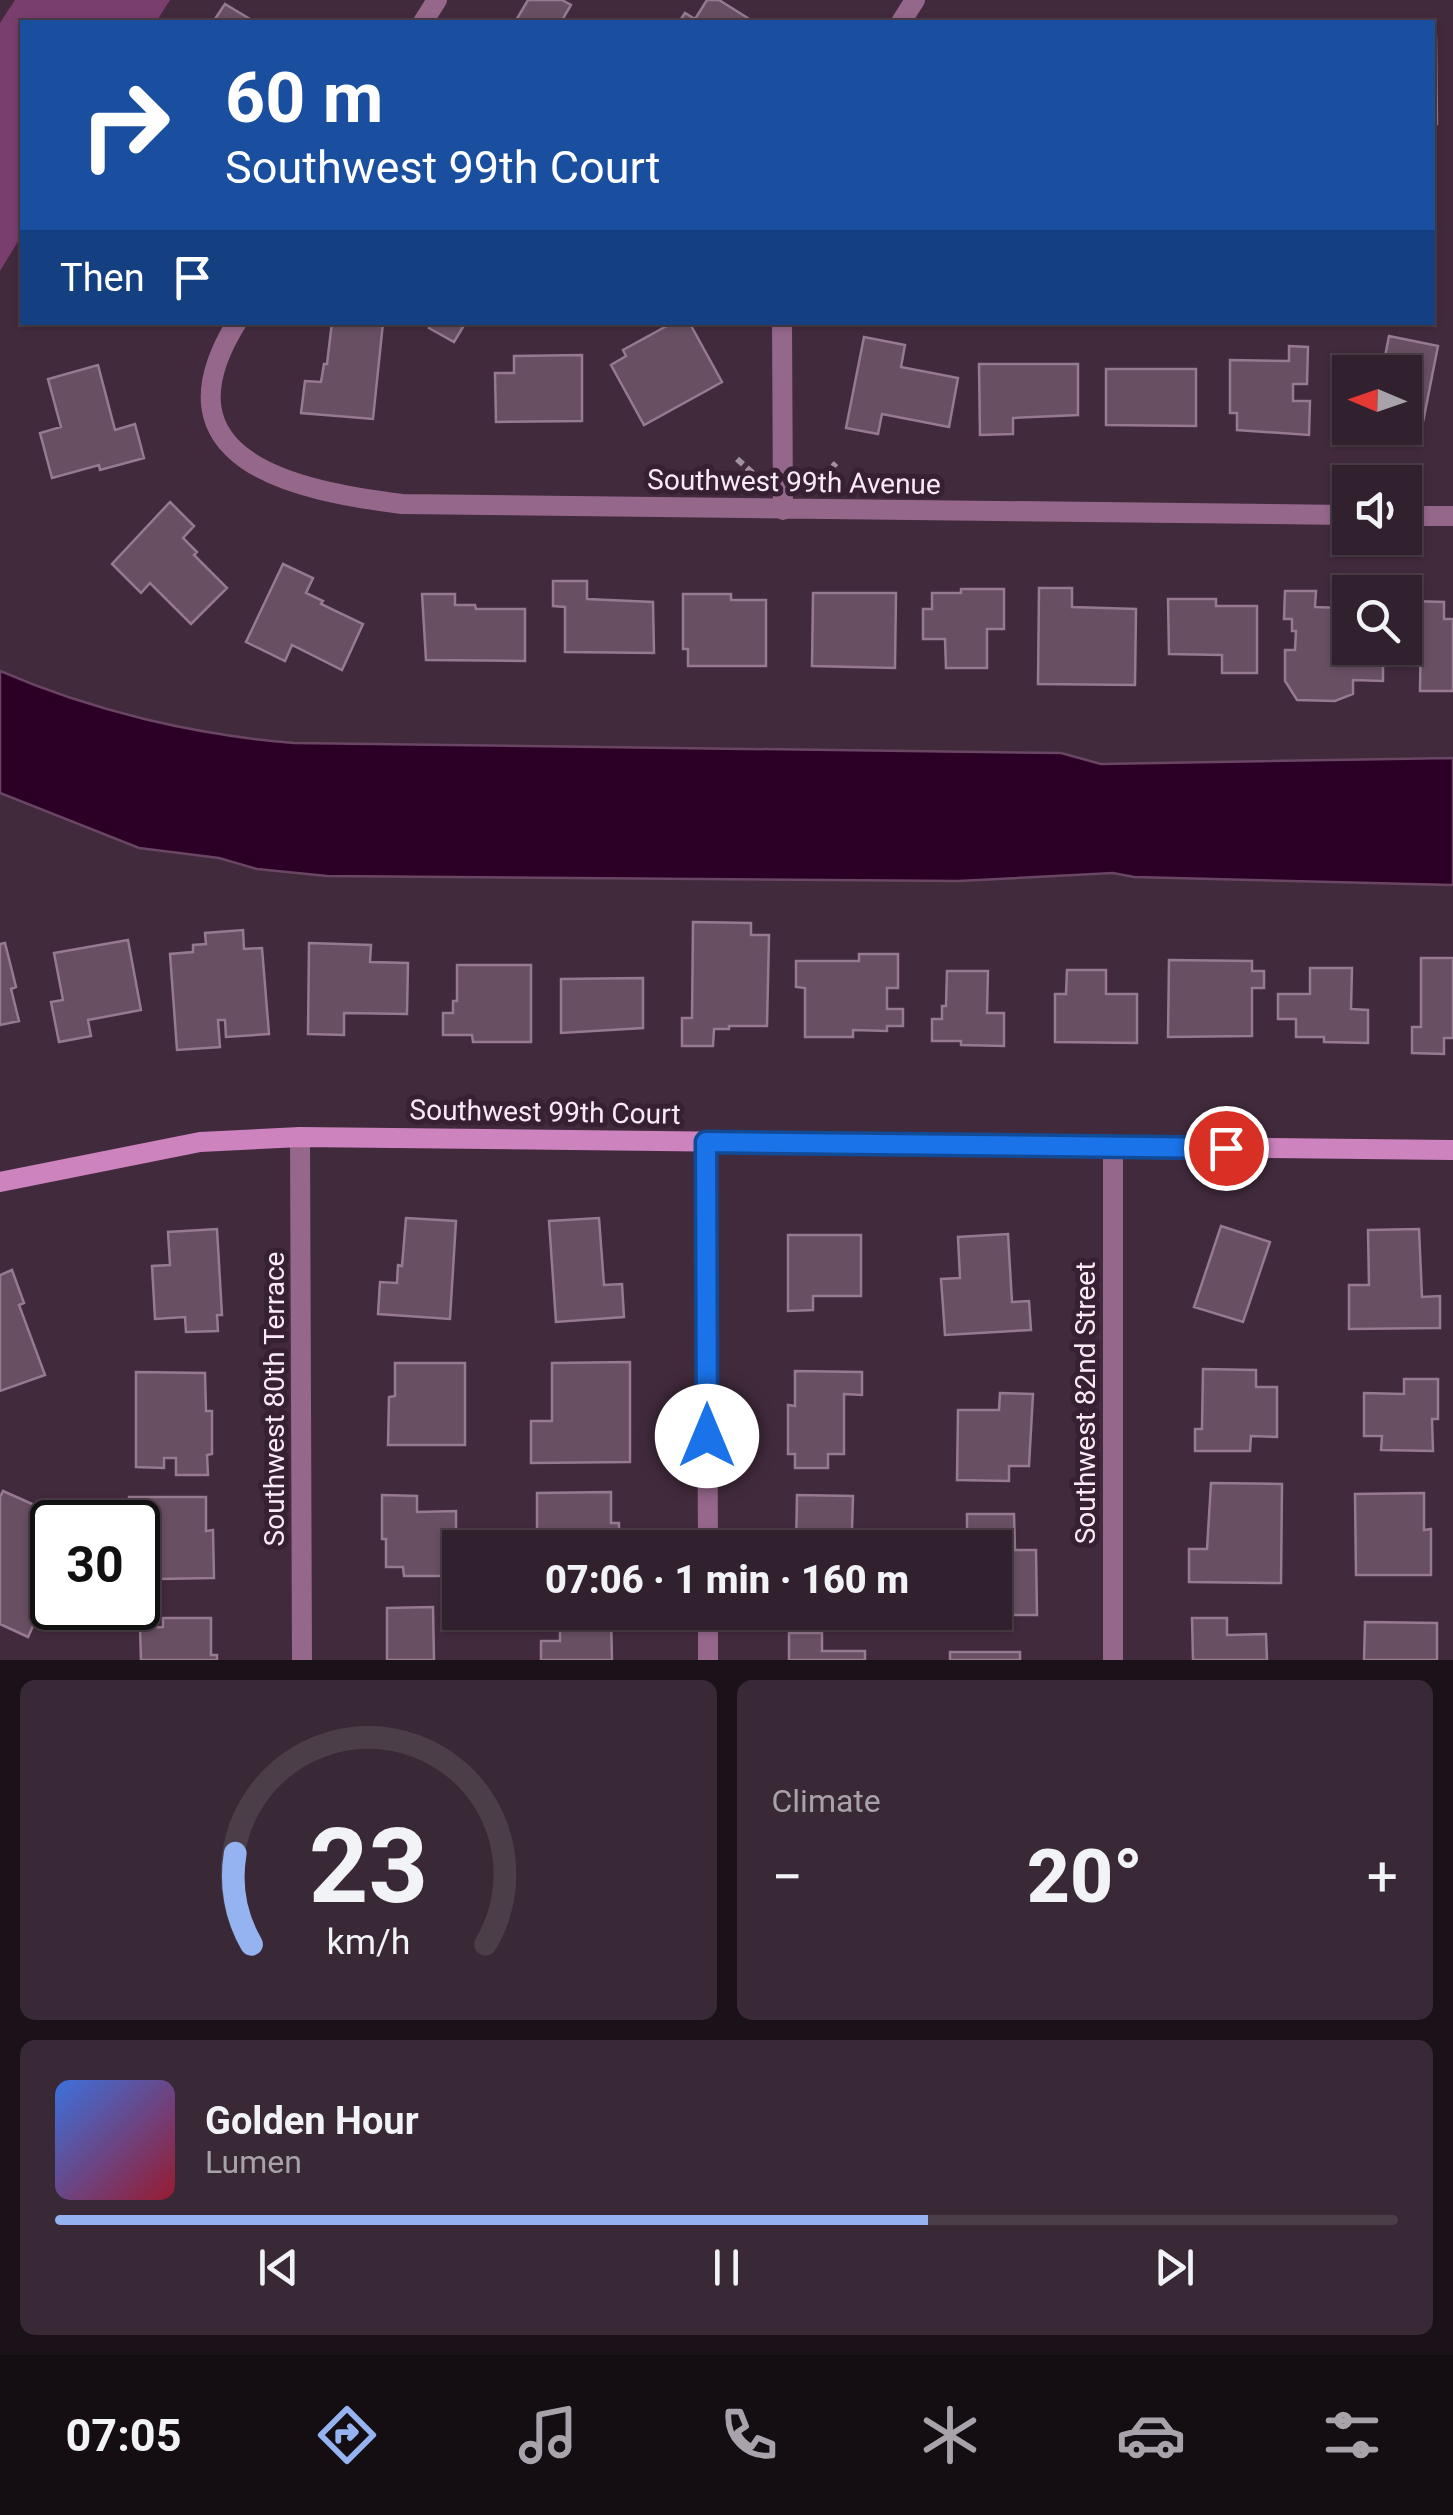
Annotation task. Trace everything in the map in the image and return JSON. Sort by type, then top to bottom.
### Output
[{"type":"street","name":"Southwest 99th Avenue","points":[[235,325],[216,364],[212,406],[218,429],[245,462],[294,484],[402,504],[1332,515]]},
{"type":"street","points":[[782,325],[784,510]]},
{"type":"street","points":[[1422,516],[1453,516]]},
{"type":"street","name":"Southwest 99th Court","points":[[0,1182],[167,1147],[300,1137],[1453,1150]]},
{"type":"street","name":"Southwest 80th Terrace","points":[[300,1137],[302,1660]]},
{"type":"street","points":[[706,1142],[708,1530]]},
{"type":"street","name":"Southwest 82nd Street","points":[[1113,1146],[1113,1660]]},
{"type":"street","points":[[708,1630],[708,1660]]},
{"type":"path","points":[[737,459],[754,476]]},
{"type":"path","points":[[824,476],[836,463]]},
{"type":"shaded area","points":[[15,0],[170,0],[157,20],[20,20],[20,238],[0,271],[0,23]]},
{"type":"shaded area","points":[[0,671],[71,698],[144,719],[294,743],[1061,753],[1101,764],[1453,758],[1453,885],[1134,877],[1113,873],[958,881],[327,876],[257,869],[219,858],[139,848],[0,793]]},
{"type":"building","points":[[528,0],[562,0],[571,5],[562,20],[516,20]]},
{"type":"building","points":[[707,0],[719,0],[751,20],[680,20],[685,13],[695,19]]},
{"type":"building","points":[[225,4],[252,20],[214,20]]},
{"type":"building","points":[[1435,37],[1436,37],[1435,124]]},
{"type":"building","points":[[332,325],[383,325],[373,419],[301,413],[305,381],[321,382]]},
{"type":"building","points":[[430,325],[463,327],[454,342],[429,328]]},
{"type":"building","points":[[669,325],[691,325],[722,382],[644,425],[611,365],[626,356],[623,350]]},
{"type":"building","points":[[1389,336],[1438,346],[1422,427],[1422,355],[1385,355]]},
{"type":"building","points":[[864,337],[905,345],[901,367],[958,378],[949,427],[882,414],[878,434],[846,428]]},
{"type":"building","points":[[1289,346],[1308,347],[1307,384],[1293,384],[1293,401],[1310,401],[1309,435],[1237,430],[1237,413],[1230,413],[1230,360],[1289,361]]},
{"type":"building","points":[[582,355],[582,421],[496,422],[495,373],[514,373],[514,356]]},
{"type":"building","points":[[979,364],[1078,364],[1078,415],[1013,418],[1013,434],[980,435]]},
{"type":"building","points":[[98,365],[115,430],[135,424],[144,458],[52,478],[40,433],[61,427],[48,379]]},
{"type":"building","points":[[1106,369],[1196,369],[1196,426],[1106,425]]},
{"type":"building","points":[[170,502],[194,526],[183,538],[197,552],[194,555],[227,588],[191,624],[150,583],[141,593],[112,564]]},
{"type":"building","points":[[283,564],[313,578],[306,593],[363,624],[342,670],[292,645],[285,661],[246,642]]},
{"type":"building","points":[[553,581],[587,581],[587,599],[653,602],[654,653],[565,652],[565,607],[553,606]]},
{"type":"building","points":[[1039,588],[1072,588],[1072,607],[1136,609],[1135,685],[1038,684]]},
{"type":"building","points":[[961,589],[1004,589],[1004,629],[987,629],[987,668],[946,668],[945,639],[923,639],[923,609],[932,609],[932,593],[961,593]]},
{"type":"building","points":[[1285,591],[1316,591],[1315,607],[1332,608],[1332,665],[1383,665],[1383,681],[1353,680],[1353,694],[1335,701],[1297,700],[1285,681],[1285,650],[1295,650],[1296,631],[1292,631],[1292,619],[1284,619]]},
{"type":"building","points":[[813,593],[896,593],[895,668],[812,666]]},
{"type":"building","points":[[422,594],[455,594],[455,605],[475,605],[476,609],[525,609],[525,661],[426,660]]},
{"type":"building","points":[[683,594],[731,594],[731,600],[766,600],[766,666],[688,666],[688,649],[683,649]]},
{"type":"building","points":[[1168,599],[1216,599],[1216,606],[1257,606],[1257,673],[1222,673],[1222,655],[1169,654]]},
{"type":"building","points":[[1422,601],[1444,602],[1444,619],[1453,619],[1453,691],[1420,691]]},
{"type":"building","points":[[693,922],[751,923],[751,935],[769,935],[767,1026],[714,1029],[713,1046],[682,1046],[682,1018],[692,1018]]},
{"type":"building","points":[[243,930],[244,949],[262,948],[269,1034],[226,1037],[225,1020],[218,1020],[220,1047],[177,1050],[170,954],[193,952],[193,945],[206,944],[205,933]]},
{"type":"building","points":[[128,940],[141,1010],[88,1020],[91,1036],[59,1042],[51,1002],[63,1000],[54,953]]},
{"type":"building","points":[[5,943],[16,987],[11,989],[19,1021],[0,1025],[0,944]]},
{"type":"building","points":[[309,943],[371,945],[370,962],[408,963],[407,1014],[344,1013],[344,1035],[308,1034]]},
{"type":"building","points":[[859,954],[898,954],[898,988],[887,988],[887,1009],[903,1009],[903,1026],[887,1026],[887,1031],[853,1030],[853,1037],[805,1037],[805,988],[796,987],[796,961],[859,961]]},
{"type":"building","points":[[1421,958],[1453,958],[1453,1038],[1444,1038],[1444,1054],[1412,1053],[1412,1027],[1421,1027]]},
{"type":"building","points":[[1169,960],[1252,961],[1252,971],[1264,971],[1264,988],[1252,988],[1252,1036],[1168,1037]]},
{"type":"building","points":[[457,965],[531,965],[531,1042],[473,1042],[472,1035],[443,1035],[443,1013],[453,1013],[453,1001],[457,1001]]},
{"type":"building","points":[[1310,968],[1352,968],[1351,1009],[1368,1010],[1368,1043],[1296,1037],[1296,1019],[1278,1019],[1278,994],[1310,994]]},
{"type":"building","points":[[1067,970],[1106,970],[1106,994],[1137,994],[1137,1043],[1055,1042],[1055,994],[1066,994]]},
{"type":"building","points":[[947,971],[988,971],[987,1013],[1004,1013],[1004,1046],[932,1041],[932,1019],[942,1019],[942,1006],[946,1006]]},
{"type":"building","points":[[643,978],[643,1028],[561,1033],[561,979]]},
{"type":"building","points":[[406,1218],[456,1221],[450,1319],[378,1314],[380,1282],[397,1283],[398,1265],[402,1266]]},
{"type":"building","points":[[599,1218],[604,1285],[622,1284],[624,1317],[556,1322],[549,1221]]},
{"type":"building","points":[[1221,1226],[1270,1242],[1243,1322],[1194,1307]]},
{"type":"building","points":[[217,1229],[222,1315],[217,1315],[218,1331],[186,1332],[185,1317],[155,1319],[152,1266],[170,1265],[168,1232]]},
{"type":"building","points":[[1419,1229],[1422,1297],[1440,1296],[1440,1328],[1349,1329],[1349,1285],[1369,1285],[1368,1230]]},
{"type":"building","points":[[1008,1234],[1012,1302],[1029,1301],[1031,1330],[945,1335],[941,1279],[960,1278],[958,1237]]},
{"type":"building","points":[[788,1235],[861,1235],[861,1296],[813,1296],[813,1310],[788,1311]]},
{"type":"building","points":[[12,1270],[24,1303],[19,1305],[45,1375],[0,1391],[0,1275]]},
{"type":"building","points":[[630,1362],[630,1462],[531,1463],[531,1421],[552,1421],[552,1363]]},
{"type":"building","points":[[395,1363],[465,1363],[465,1445],[388,1445],[389,1397],[395,1396]]},
{"type":"building","points":[[1203,1369],[1256,1370],[1256,1387],[1277,1387],[1277,1437],[1251,1436],[1250,1451],[1195,1451],[1195,1429],[1202,1429]]},
{"type":"building","points":[[795,1371],[862,1372],[862,1395],[844,1394],[844,1454],[828,1454],[828,1468],[795,1468],[795,1454],[788,1454],[788,1405],[795,1406]]},
{"type":"building","points":[[136,1372],[205,1373],[206,1411],[212,1411],[208,1475],[176,1475],[176,1458],[164,1458],[164,1468],[136,1467]]},
{"type":"building","points":[[1404,1379],[1438,1379],[1438,1419],[1432,1419],[1433,1451],[1381,1450],[1382,1436],[1364,1436],[1364,1393],[1404,1394]]},
{"type":"building","points":[[1000,1393],[1033,1394],[1029,1466],[1009,1466],[1009,1481],[957,1480],[958,1410],[999,1410]]},
{"type":"building","points":[[1211,1483],[1282,1484],[1281,1583],[1189,1582],[1189,1549],[1207,1549]]},
{"type":"building","points":[[3,1491],[30,1503],[31,1630],[28,1637],[0,1624]]},
{"type":"building","points":[[611,1492],[611,1523],[619,1523],[619,1530],[537,1530],[537,1493]]},
{"type":"building","points":[[1424,1493],[1424,1530],[1431,1529],[1431,1575],[1356,1575],[1355,1494]]},
{"type":"building","points":[[382,1495],[417,1496],[417,1512],[456,1511],[456,1530],[442,1530],[442,1576],[404,1576],[403,1567],[386,1567],[386,1539],[382,1539]]},
{"type":"building","points":[[797,1495],[853,1496],[852,1530],[796,1530]]},
{"type":"building","points":[[206,1497],[206,1531],[213,1530],[214,1578],[160,1579],[160,1500],[129,1500]]},
{"type":"building","points":[[967,1514],[1014,1514],[1015,1550],[1036,1550],[1037,1615],[1012,1615],[1012,1530],[967,1530]]},
{"type":"building","points":[[433,1607],[434,1660],[387,1660],[387,1608]]},
{"type":"building","points":[[163,1618],[211,1618],[211,1655],[217,1655],[217,1660],[141,1660],[140,1630],[163,1627]]},
{"type":"building","points":[[1192,1618],[1227,1618],[1227,1635],[1266,1634],[1267,1660],[1193,1660]]},
{"type":"building","points":[[1365,1622],[1437,1623],[1437,1660],[1364,1660]]},
{"type":"building","points":[[560,1630],[611,1630],[612,1660],[541,1660],[541,1641],[560,1641]]},
{"type":"building","points":[[789,1633],[822,1633],[822,1651],[865,1651],[865,1660],[789,1660]]},
{"type":"building","points":[[950,1652],[1020,1652],[1020,1660],[950,1660]]},
{"type":"route","points":[[707,1436],[706,1142],[1226,1148]]}]
